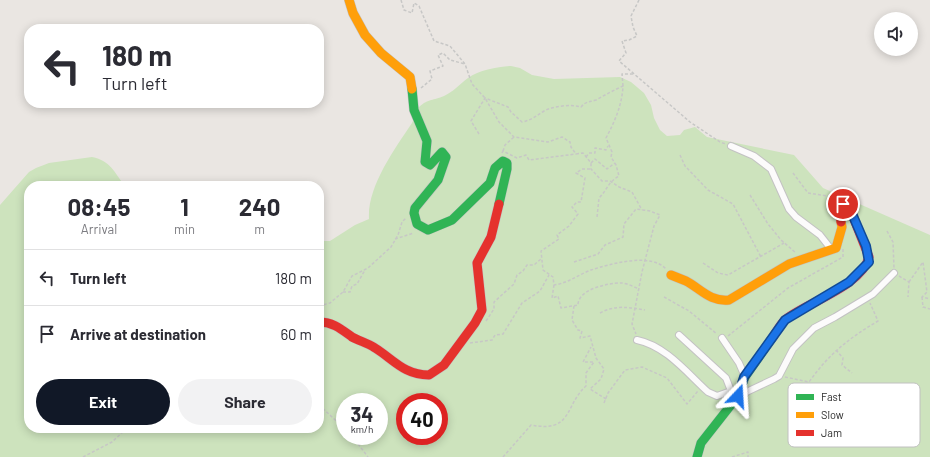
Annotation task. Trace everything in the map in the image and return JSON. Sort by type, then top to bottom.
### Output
[{"type":"street","points":[[324,322],[339,327],[354,338],[375,348],[393,363],[421,375],[429,375],[440,368],[448,360],[475,323],[482,310],[482,289],[477,263],[492,237],[496,212],[503,193],[507,163],[503,161],[499,163],[495,168],[490,183],[452,220],[428,230],[423,229],[416,223],[414,212],[421,199],[436,183],[446,162],[446,157],[442,152],[430,165],[425,162],[427,142],[414,110],[410,77],[366,38],[358,26],[349,0]]},
{"type":"street","points":[[731,146],[754,156],[771,169],[788,209],[820,235],[831,249]]},
{"type":"street","points":[[671,275],[684,280],[710,297],[721,302],[729,300],[789,264],[836,248],[842,227],[839,207],[843,204],[850,209],[866,246],[869,262],[849,282],[785,320],[744,377],[701,444],[697,457]]},
{"type":"street","points":[[637,340],[651,343],[663,351],[702,386],[717,396],[734,393],[779,376],[793,349],[814,328],[867,298],[877,291],[894,273]]},
{"type":"street","points":[[679,334],[726,378],[734,393]]},
{"type":"street","points":[[722,338],[739,363],[744,377]]},
{"type":"path","points":[[401,0],[404,10],[412,13],[414,3],[420,6],[434,41],[450,46],[465,64],[472,84],[485,98],[499,122],[514,137],[548,142],[562,137],[570,142],[570,147],[576,154]]},
{"type":"path","points":[[639,0],[631,16],[633,27],[637,36],[629,40],[622,41],[626,53],[619,61],[631,69],[633,74],[690,122],[720,142],[731,146]]},
{"type":"path","points":[[412,84],[420,89],[432,79],[430,72],[443,66],[438,55],[443,53],[450,60],[465,64]]},
{"type":"path","points":[[503,151],[517,158],[526,155],[529,160],[583,153],[591,163],[591,169],[602,181],[610,181],[619,176],[615,163],[611,157],[612,152],[606,138],[616,119],[622,100],[622,74],[633,74]]},
{"type":"path","points":[[485,98],[508,107],[511,112],[522,122],[532,120],[546,110],[574,105],[581,107],[585,102],[596,100],[606,93],[623,86]]},
{"type":"path","points":[[479,134],[471,122],[485,98]]},
{"type":"path","points":[[499,163],[504,145],[514,137]]},
{"type":"path","points":[[586,157],[589,153],[595,153],[595,148],[606,150],[608,145]]},
{"type":"path","points":[[680,156],[685,166],[708,190],[733,204],[761,256]]},
{"type":"path","points":[[591,163],[595,159],[607,169],[615,163]]},
{"type":"path","points":[[591,169],[582,169],[576,173],[585,178],[581,202],[577,202],[572,207],[578,214],[568,226],[557,235],[559,239],[541,251],[542,270],[552,277],[554,285],[552,298],[558,296],[560,308],[578,305],[578,300],[583,294],[604,285],[623,283],[639,289]]},
{"type":"path","points":[[793,173],[808,193],[828,196],[839,207]]},
{"type":"path","points":[[610,181],[618,187],[632,192],[642,210]]},
{"type":"path","points":[[597,217],[599,198],[605,192],[610,181]]},
{"type":"path","points":[[750,195],[768,224],[784,243],[793,249],[801,259]]},
{"type":"path","points":[[574,262],[598,254],[605,245],[623,237],[624,224],[636,209],[660,215],[654,226],[632,324],[637,340]]},
{"type":"path","points":[[324,305],[330,303],[343,292],[352,276],[365,270],[391,247],[402,222],[414,212]]},
{"type":"path","points":[[395,240],[423,229]]},
{"type":"path","points":[[887,231],[893,242],[894,273],[909,282]]},
{"type":"path","points":[[703,263],[718,273],[728,275],[784,243]]},
{"type":"path","points":[[664,297],[689,311],[722,338],[726,337],[788,288],[843,257],[843,247]]},
{"type":"path","points":[[485,322],[494,309],[494,302],[514,284],[516,275],[524,271],[527,265],[534,265],[542,258]]},
{"type":"path","points":[[554,285],[564,283],[590,271],[619,262],[651,260],[662,265],[671,275]]},
{"type":"path","points":[[908,297],[909,282],[923,262],[927,292],[922,297]]},
{"type":"path","points":[[343,292],[350,292],[352,286],[357,284],[365,270]]},
{"type":"path","points":[[458,345],[492,340],[495,335],[503,334],[522,304],[540,291],[549,275]]},
{"type":"path","points":[[922,297],[930,299]]},
{"type":"path","points":[[922,297],[923,307],[930,308]]},
{"type":"path","points":[[779,376],[809,382],[836,350],[851,337],[878,321],[867,298]]},
{"type":"path","points":[[574,306],[572,320],[578,330],[582,331],[580,338],[590,336],[591,347],[604,369],[601,379],[590,389],[606,399]]},
{"type":"path","points":[[600,314],[608,308],[627,306],[645,310]]},
{"type":"path","points":[[503,457],[531,425],[544,428],[560,423],[571,410],[579,392],[586,386],[586,372],[594,362],[583,362],[591,347]]},
{"type":"path","points":[[836,350],[843,358],[842,365],[852,373]]},
{"type":"path","points":[[604,404],[625,370],[642,367],[667,378],[687,404],[702,386]]},
{"type":"path","points":[[324,409],[336,421]]},
{"type":"path","points":[[83,457],[112,442],[122,433]]},
{"type":"path","points":[[359,445],[368,457]]},
{"type":"path","points":[[732,457],[748,452],[748,457]]},
{"type":"green space","points":[[511,66],[520,68],[532,75],[554,79],[620,77],[631,82],[644,93],[651,105],[654,118],[660,130],[667,136],[680,135],[684,130],[695,127],[707,137],[794,155],[823,188],[930,235],[930,457],[0,457],[0,205],[29,172],[49,163],[92,157],[108,164],[121,181],[24,181],[24,433],[324,433],[324,241],[330,241],[355,225],[369,219],[372,194],[377,182],[390,157],[412,123],[419,107],[428,101],[440,98],[447,94],[472,75],[488,69]]},
{"type":"traffic: fast","points":[[412,89],[414,110],[427,141],[425,162],[430,165],[442,152],[446,157],[438,180],[415,208],[414,213],[417,224],[428,230],[452,220],[490,183],[495,168],[503,161],[507,163],[507,169],[499,204]]},
{"type":"traffic: fast","points":[[697,457],[701,443],[738,396],[745,377],[773,337]]},
{"type":"traffic: slow","points":[[349,0],[353,13],[365,35],[381,53],[410,77],[412,89]]},
{"type":"traffic: slow","points":[[671,275],[686,281],[711,297],[729,300],[789,264],[836,248],[842,227],[841,222]]},
{"type":"traffic: jam","points":[[324,322],[337,326],[352,337],[372,346],[399,366],[413,372],[429,375],[444,365],[475,323],[482,310],[477,263],[491,237],[499,204]]},
{"type":"traffic: jam","points":[[773,337],[786,319],[845,285],[856,277],[864,267],[869,257],[850,209],[843,204],[839,207],[841,222]]},
{"type":"route","points":[[738,396],[744,377],[785,320],[793,314],[816,303],[849,282],[862,271],[869,262],[866,246],[850,209],[848,206],[843,204]]}]
